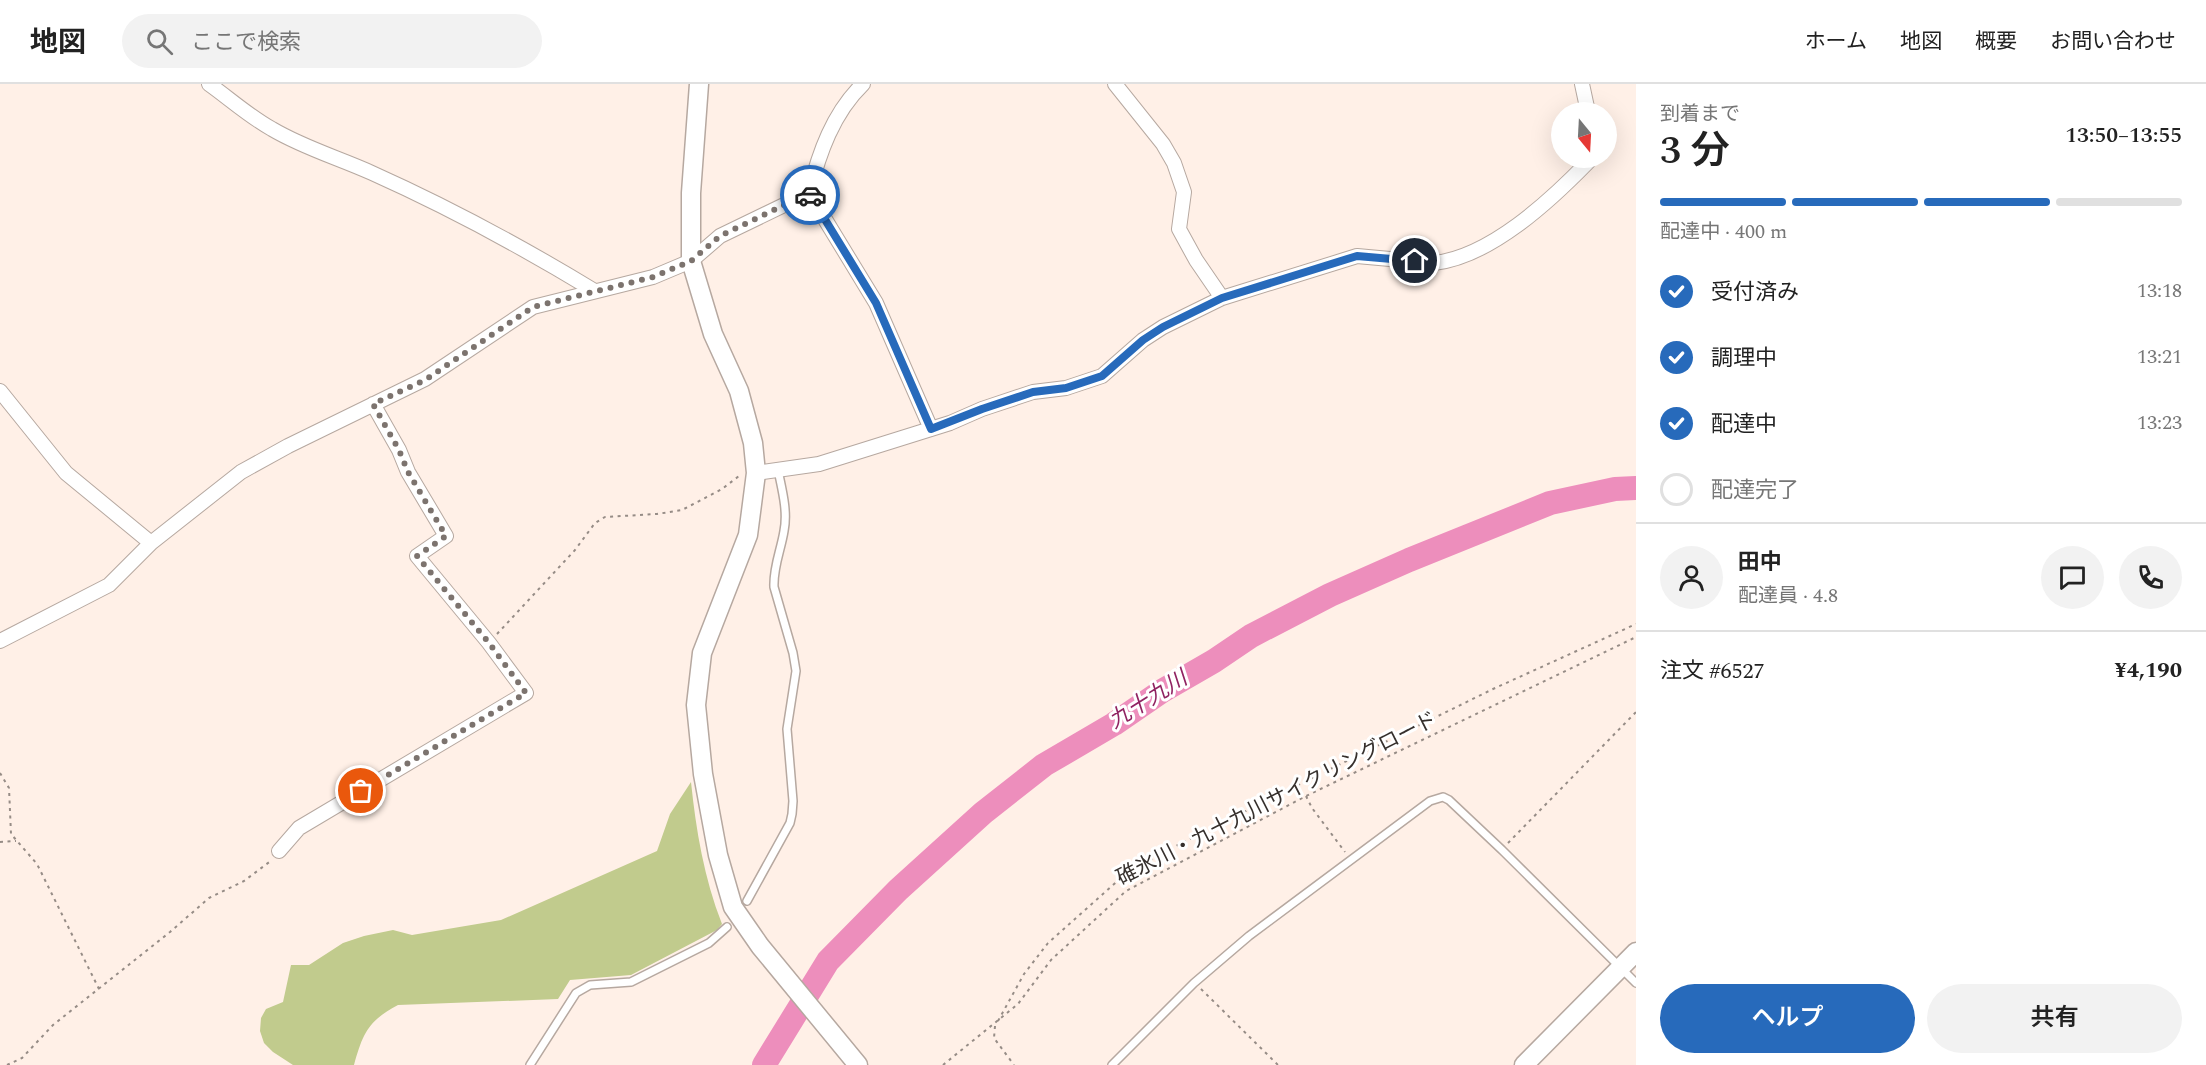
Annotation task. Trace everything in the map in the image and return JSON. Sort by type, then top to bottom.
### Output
[{"type":"street","points":[[209,84],[272,129],[318,152],[372,173],[509,241],[593,290]]},
{"type":"street","points":[[699,84],[691,193],[691,261],[713,334],[739,391],[753,443],[756,473],[748,535],[702,653],[696,705],[703,774],[718,855],[733,907],[742,923],[780,972],[858,1065]]},
{"type":"street","points":[[863,84],[851,96],[820,151],[809,193],[876,303],[931,429]]},
{"type":"street","points":[[1582,84],[1586,102]]},
{"type":"street","points":[[1121,86],[1163,144],[1174,164],[1184,192],[1179,229],[1196,260],[1222,298]]},
{"type":"street","points":[[756,473],[819,464],[931,429],[1033,392],[1066,388],[1102,376],[1143,340],[1163,327],[1222,298],[1357,256],[1434,263],[1446,262],[1476,251],[1514,227],[1557,192],[1582,168]]},
{"type":"street","points":[[0,641],[109,585],[152,543],[241,472],[288,446],[425,380],[533,307],[593,290],[653,277],[691,261],[720,236],[809,193]]},
{"type":"street","points":[[0,391],[66,472],[152,543]]},
{"type":"street","points":[[279,850],[299,828],[526,693],[489,643],[417,556],[446,536],[408,472],[399,450],[373,404]]},
{"type":"street","points":[[1524,1065],[1636,952]]},
{"type":"lane","points":[[747,901],[790,823],[793,808],[787,729],[796,671],[793,652],[774,587],[786,516],[778,470]]},
{"type":"lane","points":[[1112,1065],[1194,983],[1249,936],[1430,801],[1443,797],[1502,850],[1636,983]]},
{"type":"lane","points":[[530,1065],[576,993],[591,985],[631,982],[708,943],[726,927]]},
{"type":"path","points":[[489,643],[575,550],[595,523],[605,517],[682,510],[722,489],[740,476],[756,473]]},
{"type":"path","points":[[1014,1065],[994,1038],[995,1025],[1024,974],[1048,943],[1122,877],[1160,854],[1304,782],[1493,689],[1636,624]]},
{"type":"path","name":"碓氷川・九十九川サイクリングロード","points":[[943,1065],[1018,1004],[1051,960],[1126,891],[1306,796],[1636,637]]},
{"type":"path","points":[[1502,850],[1636,712]]},
{"type":"path","points":[[0,773],[9,788],[11,834],[36,864],[99,989]]},
{"type":"path","points":[[1306,796],[1312,808],[1350,859]]},
{"type":"path","points":[[0,842],[16,841]]},
{"type":"path","points":[[7,1065],[22,1058],[53,1025],[210,897],[244,881],[273,860],[279,850]]},
{"type":"path","points":[[1194,983],[1278,1065]]},
{"type":"green space","points":[[691,782],[702,854],[710,889],[722,924],[717,930],[631,975],[570,980],[558,999],[398,1005],[380,1017],[368,1029],[360,1044],[354,1065],[293,1065],[264,1043],[260,1031],[261,1018],[266,1009],[283,1002],[291,965],[309,965],[343,943],[364,936],[393,930],[412,935],[501,920],[657,851],[670,814]]},
{"type":"waterway","name":"九十九川","points":[[764,1065],[828,961],[898,890],[983,813],[1044,765],[1114,724],[1162,691],[1214,661],[1251,636],[1330,595],[1409,560],[1550,503],[1615,489],[1636,488]]},
{"type":"way so far","points":[[361,791],[526,693],[489,643],[417,556],[446,536],[408,472],[399,450],[373,404],[425,380],[533,307],[593,290],[653,277],[691,261],[720,236],[762,214],[809,193],[810,195]]},
{"type":"route","points":[[810,195],[876,303],[931,429],[1033,392],[1066,388],[1102,376],[1143,340],[1163,327],[1222,298],[1357,256],[1415,261]]}]
